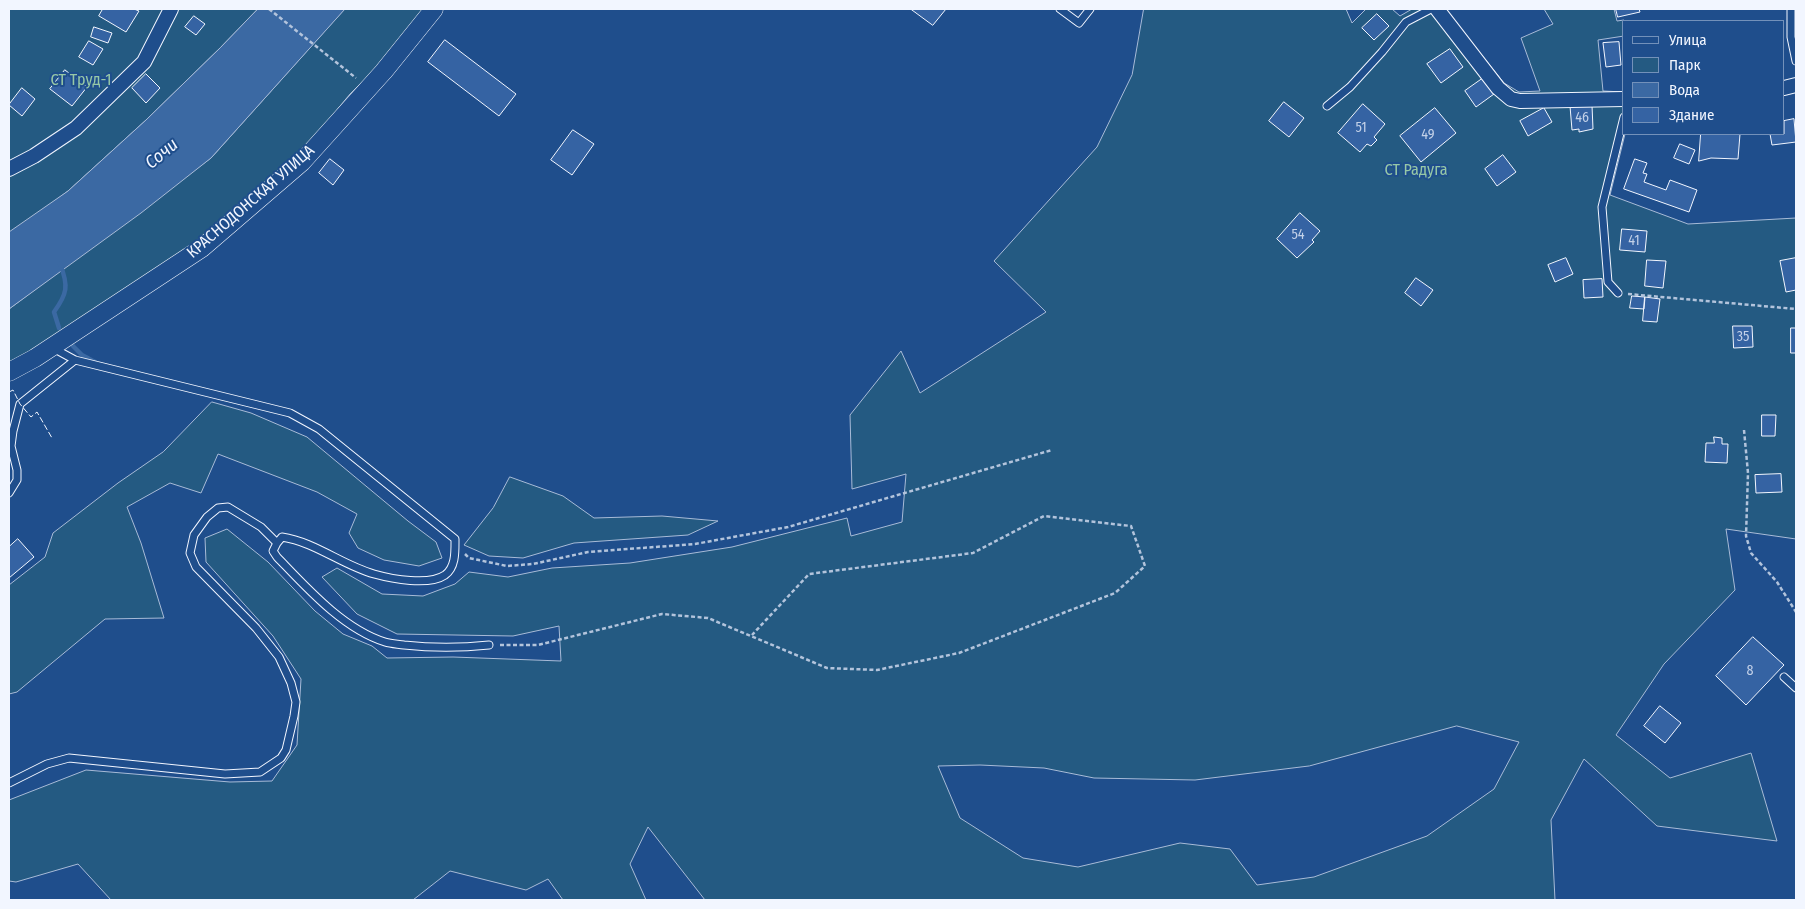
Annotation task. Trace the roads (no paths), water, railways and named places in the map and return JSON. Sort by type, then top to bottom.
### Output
[{"type":"street","points":[[9,169],[34,156],[76,128],[144,62],[171,9]]},
{"type":"street","name":"КРАСНОДОНСКАЯ УЛИЦА","points":[[9,372],[52,347],[202,248],[302,162],[379,77],[434,9]]},
{"type":"street","points":[[1437,9],[1498,88],[1511,99],[1520,101],[1622,98]]},
{"type":"lane","points":[[1060,9],[1079,23],[1090,9]]},
{"type":"lane","points":[[1327,106],[1356,80],[1406,22],[1431,9]]},
{"type":"lane","points":[[1791,9],[1791,37],[1796,61]]},
{"type":"lane","points":[[1618,293],[1608,282],[1602,207],[1622,125]]},
{"type":"lane","points":[[52,347],[75,360],[290,413],[319,429],[455,540],[455,556],[445,575],[428,581],[403,580],[373,574],[296,540],[282,537],[276,543],[273,550],[277,557],[313,595],[340,617],[369,635],[386,642],[423,647],[488,645]]},
{"type":"lane","points":[[9,494],[17,480],[17,470],[11,446],[20,404],[75,360]]},
{"type":"lane","points":[[9,783],[47,764],[69,758],[225,774],[260,772],[281,758],[286,750],[296,702],[291,683],[279,657],[256,628],[196,567],[190,553],[194,535],[207,517],[218,508],[228,507],[261,527],[276,543]]},
{"type":"lane","points":[[1784,677],[1796,688]]},
{"type":"water","name":"Сочи","points":[[258,9],[345,9],[211,158],[141,213],[9,309],[9,232],[68,191],[146,120]]},
{"type":"waterway","points":[[59,328],[54,312],[62,300],[65,290],[65,278],[60,264]]},
{"type":"waterway","points":[[72,345],[82,355],[95,362]]},
{"type":"park label","name":"СТ Труд-1","points":[[81,81]]},
{"type":"park label","name":"СТ Радуга","points":[[1416,171]]}]
